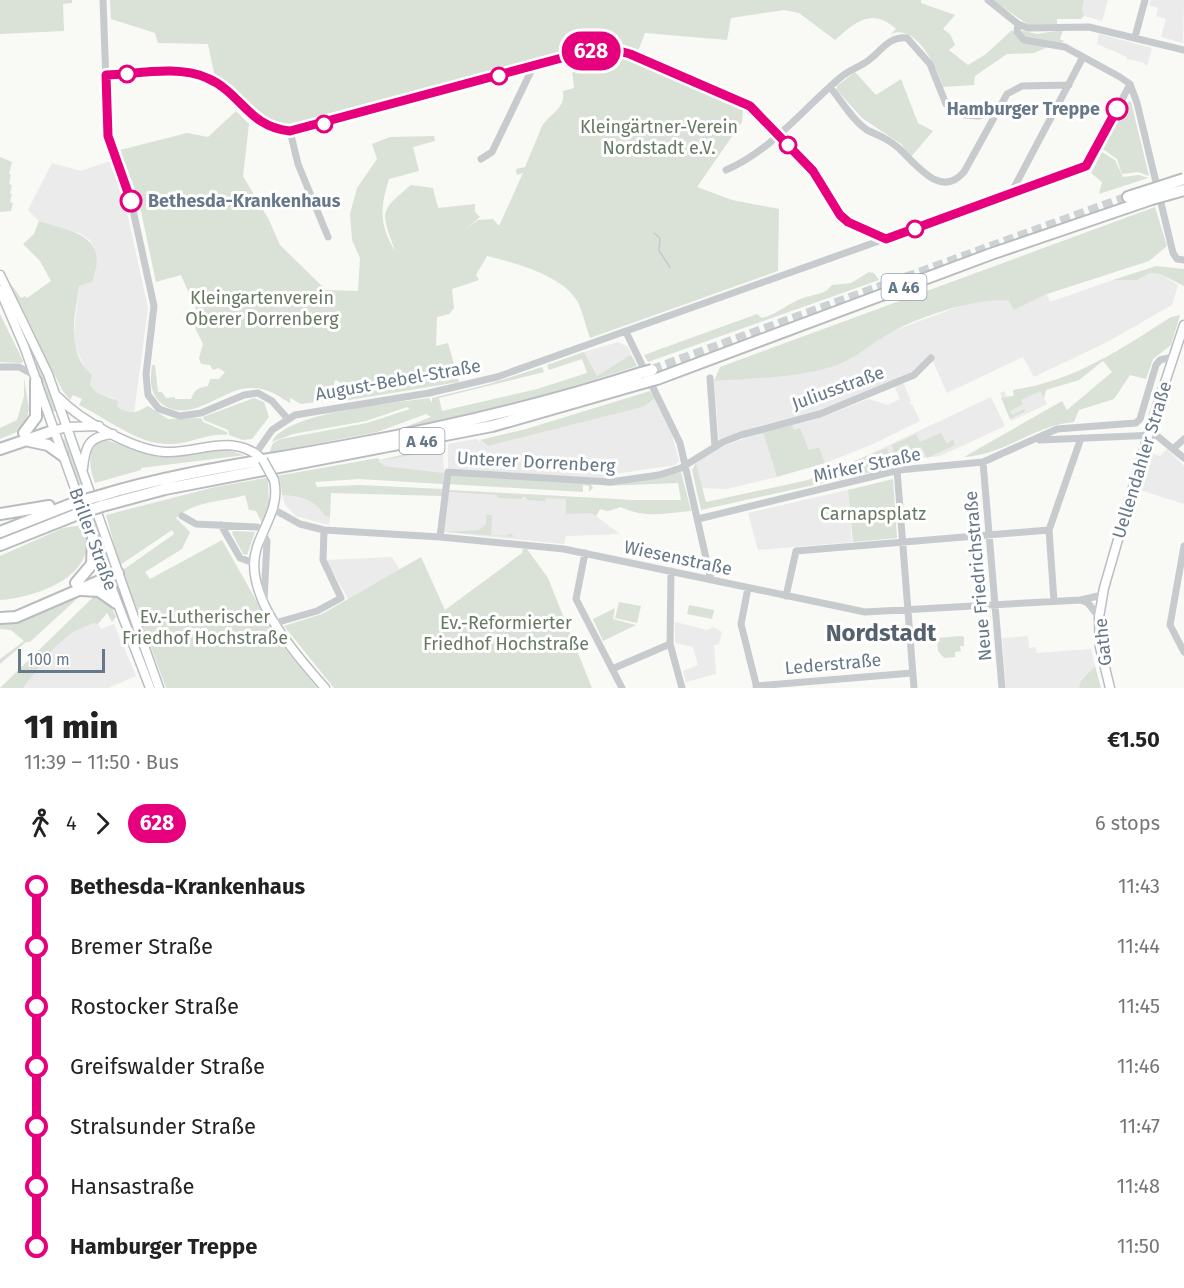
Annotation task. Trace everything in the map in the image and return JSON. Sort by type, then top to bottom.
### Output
[{"type":"highway","name":"A 46","points":[[0,532],[75,506],[492,426],[649,376],[1014,246],[1151,195],[1184,179]]},
{"type":"highway","name":"A 46","points":[[1128,197],[1184,190]]},
{"type":"highway","points":[[24,437],[36,417],[35,378]]},
{"type":"highway","points":[[0,449],[52,427]]},
{"type":"highway","points":[[0,442],[24,437],[45,443],[62,456]]},
{"type":"highway","name":"A 46","points":[[0,547],[56,522],[86,500],[100,501]]},
{"type":"highway","points":[[0,514],[75,506]]},
{"type":"highway","points":[[81,586],[92,564],[93,540]]},
{"type":"highway","points":[[0,618],[16,617],[69,593],[116,566]]},
{"type":"highway","points":[[0,611],[16,610],[81,586],[113,597]]},
{"type":"main road","name":"Briller Straße","points":[[1,282],[103,573],[150,688]]},
{"type":"main road","name":"Briller Straße","points":[[1,282],[38,349],[56,394],[159,688]]},
{"type":"main road","name":"Uellendahler Straße","points":[[1102,595],[1148,434],[1184,325]]},
{"type":"main road","points":[[56,394],[70,409],[99,426],[155,451],[173,452],[226,444],[256,453],[267,465],[274,480],[276,499],[273,509],[260,530],[254,563],[256,582],[275,623],[297,655],[325,688]]},
{"type":"main road","points":[[52,427],[79,419],[99,426]]},
{"type":"main road","points":[[83,472],[85,450],[89,442],[100,435],[113,434]]},
{"type":"main road","name":"Gathe","points":[[1102,595],[1099,617],[1100,647],[1110,688]]},
{"type":"street","points":[[103,0],[108,136],[131,201],[154,306],[146,374],[149,399],[162,411],[184,416],[206,411],[244,395],[256,393],[272,401],[286,418]]},
{"type":"street","points":[[988,0],[1018,24],[1036,30],[1062,26],[1089,27],[1184,50]]},
{"type":"street","points":[[1135,37],[1145,0]]},
{"type":"street","points":[[1018,24],[1017,32],[1024,40],[1065,47],[1130,84],[1136,99],[1173,253],[1177,259],[1184,260]]},
{"type":"street","points":[[726,170],[755,153],[848,72],[867,62],[890,41],[898,37],[907,38],[930,64],[946,104],[965,115],[979,116],[997,110]]},
{"type":"street","points":[[106,75],[176,73],[199,75],[226,90],[250,115],[269,127],[290,131],[591,51],[616,50],[750,106],[813,171],[840,215],[848,222],[886,239]]},
{"type":"street","points":[[1010,195],[1083,57]]},
{"type":"street","points":[[481,159],[492,152],[533,67]]},
{"type":"street","name":"August-Bebel-Straße","points":[[256,453],[266,436],[286,418],[306,412],[472,384],[627,332],[1086,166],[1130,84]]},
{"type":"street","points":[[830,87],[863,126],[894,144],[923,174],[939,180],[952,180],[964,172],[1007,94],[1022,86],[1069,85]]},
{"type":"street","points":[[290,131],[298,164],[328,237]]},
{"type":"street","points":[[627,332],[671,420],[699,519],[711,580]]},
{"type":"street","name":"Mirker Straße","points":[[699,519],[897,470],[983,462],[1057,429],[1136,423],[1140,419],[1156,365],[1160,360],[1173,357]]},
{"type":"street","name":"Juliusstraße","points":[[685,464],[716,447],[759,429],[820,414],[914,375],[932,358]]},
{"type":"street","points":[[0,367],[19,367],[35,378]]},
{"type":"street","points":[[710,378],[716,447]]},
{"type":"street","points":[[1034,441],[1148,434],[1161,437],[1184,458]]},
{"type":"street","points":[[1054,601],[1049,530],[1081,438]]},
{"type":"street","points":[[1174,448],[1184,440]]},
{"type":"street","name":"Neue Friedrichstraße","points":[[983,462],[1002,688]]},
{"type":"street","name":"Unterer Dorrenberg","points":[[440,537],[446,477],[450,471],[610,482],[659,475],[685,464]]},
{"type":"street","points":[[897,470],[914,688]]},
{"type":"street","name":"Wiesenstraße","points":[[273,509],[300,524],[324,530],[515,543],[585,553],[866,612],[1081,600],[1102,595]]},
{"type":"street","points":[[182,516],[196,524],[260,530],[267,541],[264,603]]},
{"type":"street","points":[[221,525],[240,558],[254,563]]},
{"type":"street","points":[[275,623],[317,611],[341,598],[323,560],[324,530]]},
{"type":"street","points":[[786,596],[795,551],[1049,530]]},
{"type":"street","points":[[1184,546],[1170,625],[1184,652]]},
{"type":"street","points":[[585,553],[576,599],[622,688]]},
{"type":"street","points":[[703,578],[709,564]]},
{"type":"street","points":[[671,571],[670,644],[682,688]]},
{"type":"street","points":[[748,588],[741,624],[756,687]]},
{"type":"street","points":[[1081,600],[1088,603],[1099,617]]},
{"type":"street","points":[[612,669],[670,644]]},
{"type":"street","name":"Lederstraße","points":[[756,687],[912,673]]},
{"type":"shaded area","points":[[1084,0],[1108,0],[1102,21],[1084,16],[1082,9]]},
{"type":"shaded area","points":[[1151,0],[1184,0],[1183,43],[1161,37],[1166,19],[1156,16],[1158,8],[1149,5]]},
{"type":"shaded area","points":[[1099,34],[1152,48],[1147,66],[1142,62],[1126,59],[1127,57],[1097,44]]},
{"type":"shaded area","name":"Bethesda-Krankenhaus","points":[[110,161],[124,199],[148,308],[134,413],[125,412],[117,406],[113,398],[96,393],[90,385],[92,375],[86,370],[73,343],[79,286],[92,282],[96,271],[94,248],[90,240],[79,233],[39,221],[28,210],[52,163],[81,171]]},
{"type":"shaded area","points":[[1150,273],[1160,274],[1178,285],[1172,305],[1107,342],[1034,377],[1023,357],[947,393],[931,357],[917,371],[816,413],[759,426],[719,440],[714,381],[798,373],[839,364],[890,332],[974,301],[997,299],[1010,301],[1014,310],[1047,294],[1050,302],[1113,280],[1137,280]]},
{"type":"shaded area","points":[[618,342],[628,347],[632,356],[597,376],[584,352]]},
{"type":"shaded area","points":[[903,382],[911,401],[909,404],[912,404],[920,421],[871,445],[825,463],[819,447],[809,450],[800,428],[794,430],[792,425],[814,420],[869,399],[888,405],[900,399],[894,385]]},
{"type":"shaded area","points":[[1038,386],[1047,404],[1011,421],[1000,393],[1005,391],[1006,396],[1013,396],[1013,390]]},
{"type":"shaded area","points":[[991,397],[1005,426],[940,456],[914,459],[831,482],[829,473]]},
{"type":"shaded area","points":[[655,398],[670,427],[679,461],[675,465],[608,475],[608,479],[448,468],[448,444],[476,439],[488,446],[643,407]]},
{"type":"shaded area","points":[[763,432],[777,477],[726,489],[702,488],[696,463],[724,446]]},
{"type":"shaded area","points":[[1167,449],[1184,466],[1184,504],[1140,490],[1151,453],[1160,456]]},
{"type":"shaded area","points":[[436,451],[437,455],[443,453],[444,473],[385,466],[378,461]]},
{"type":"shaded area","points":[[448,490],[616,499],[608,511],[600,509],[596,516],[620,534],[566,536],[564,544],[443,532]]},
{"type":"shaded area","points":[[848,490],[852,542],[758,550],[748,513]]},
{"type":"shaded area","points":[[282,495],[302,496],[318,505],[325,516],[330,517],[329,525],[296,516],[285,505]]},
{"type":"shaded area","points":[[392,557],[400,570],[348,599],[326,560]]},
{"type":"shaded area","points":[[675,622],[707,630],[713,627],[722,632],[719,644],[714,645],[716,674],[686,682],[683,671],[698,665],[693,647],[675,643]]},
{"type":"shaded area","points":[[94,623],[98,624],[101,629],[114,624],[136,676],[108,688],[23,688],[55,647],[73,632]]},
{"type":"shaded area","points":[[1028,636],[1029,648],[1036,647],[1037,653],[1091,649],[1095,666],[1079,688],[1006,688],[1002,638]]},
{"type":"green space","points":[[0,0],[72,0],[72,3],[63,4],[64,31],[0,34]]},
{"type":"green space","points":[[110,0],[921,0],[921,3],[955,15],[943,29],[950,34],[955,45],[949,50],[968,65],[986,54],[1012,30],[1016,36],[1050,46],[1034,53],[1007,54],[975,76],[974,85],[943,87],[924,49],[909,35],[900,32],[891,34],[896,29],[887,22],[871,18],[864,20],[835,40],[799,13],[784,10],[731,18],[727,40],[645,33],[638,51],[608,46],[573,50],[290,128],[276,124],[255,112],[214,73],[208,44],[158,43],[155,33],[111,19]]},
{"type":"green space","points":[[992,0],[1084,0],[1082,9],[1084,16],[1081,19],[1057,19],[1057,24],[1029,25]]},
{"type":"green space","points":[[1020,30],[1037,34],[1063,30],[1060,39],[1064,41],[1062,43],[1032,40],[1023,35]]},
{"type":"green space","points":[[601,55],[619,56],[743,110],[742,122],[697,187],[732,200],[779,209],[778,271],[590,338],[578,302],[561,284],[550,277],[511,262],[487,256],[476,275],[479,280],[452,289],[454,308],[449,314],[437,317],[436,346],[448,343],[459,382],[343,401],[341,392],[350,390],[352,395],[390,388],[392,379],[344,385],[336,380],[334,382],[338,399],[301,404],[290,398],[290,403],[257,388],[241,389],[198,408],[187,410],[176,410],[165,406],[156,397],[151,382],[152,365],[155,365],[158,392],[162,392],[166,398],[175,397],[175,399],[191,399],[197,390],[208,386],[210,379],[219,379],[225,372],[218,368],[213,370],[210,365],[201,364],[199,358],[203,344],[192,322],[199,317],[181,275],[156,282],[138,197],[120,150],[187,133],[208,137],[236,111],[249,124],[243,176],[269,220],[280,245],[326,290],[358,291],[360,258],[352,240],[350,214],[357,188],[377,159],[372,144],[390,137],[434,136],[435,141],[413,147],[419,171],[389,179],[384,198],[383,216],[386,233],[395,251],[385,214],[392,202],[411,185],[433,188],[438,208],[475,204],[475,212],[480,217],[467,228],[478,220],[493,219],[499,226],[523,173],[517,175],[516,169],[525,167],[543,125],[561,104],[563,91],[574,88],[571,61]]},
{"type":"green space","points":[[855,72],[876,95],[901,79],[918,123],[933,131],[911,157],[901,144],[862,118],[837,90],[837,86]]},
{"type":"green space","points":[[1129,101],[1149,176],[1138,172],[1122,174],[1117,159],[1103,149]]},
{"type":"green space","points":[[1102,152],[1115,160],[1123,177],[1139,175],[1148,178],[1099,194],[1102,182],[1091,173]]},
{"type":"green space","points":[[0,157],[12,162],[9,174],[11,175],[9,184],[12,185],[10,202],[13,203],[11,211],[0,212]]},
{"type":"green space","points":[[1155,207],[1167,246],[1149,261],[1047,294],[1014,310],[1009,301],[996,300],[965,305],[930,315],[888,334],[857,355],[837,365],[807,373],[714,381],[720,367]]},
{"type":"green space","points":[[39,221],[85,238],[92,245],[96,255],[92,282],[79,286],[74,333],[78,356],[92,375],[90,385],[97,393],[118,401],[117,406],[125,411],[136,412],[148,406],[168,419],[201,418],[203,422],[227,432],[227,435],[213,435],[173,444],[148,441],[79,405],[82,399],[73,395],[70,400],[62,390],[10,283],[21,298],[25,296],[27,298],[51,281],[40,261],[23,244],[34,234]]},
{"type":"green space","points":[[1156,266],[1184,269],[1184,286],[1160,274],[1150,273],[1137,280],[1113,280]]},
{"type":"green space","points":[[869,272],[874,273],[879,280],[648,362],[644,355],[757,314],[762,318],[768,316],[798,300],[823,292],[832,285],[851,283]]},
{"type":"green space","points":[[0,314],[23,361],[22,363],[0,362]]},
{"type":"green space","points":[[1180,315],[1171,345],[1153,359],[1146,379],[1130,375],[1114,399],[1079,410],[1074,422],[1046,428],[993,451],[964,457],[1062,401],[1067,410],[1112,372],[1103,361],[1079,380],[1046,390],[1044,398],[1040,391],[1021,400],[1023,404],[1010,411],[1012,415],[1025,409],[1024,412],[1010,419],[1001,398],[1014,396],[1013,390],[1035,386],[1077,372],[1115,352],[1171,317]]},
{"type":"green space","points":[[584,352],[597,376],[629,356],[632,356],[637,366],[580,384],[463,415],[403,428],[431,417],[426,414],[377,432],[269,453],[273,443],[281,439],[367,423],[410,409],[407,407],[366,421],[293,434],[272,442],[281,432],[319,416],[429,398],[432,403],[432,398],[489,384],[542,367],[544,372],[439,398],[442,411],[537,389],[587,373],[582,359],[549,370],[547,365]]},
{"type":"green space","points":[[40,361],[58,410],[52,412],[34,363]]},
{"type":"green space","points":[[24,378],[29,409],[24,429],[0,439],[0,428],[17,420],[24,396]]},
{"type":"green space","points":[[650,391],[655,398],[643,407],[488,446],[480,440],[526,429]]},
{"type":"green space","points":[[254,398],[264,402],[269,417],[252,439],[243,440],[229,435],[228,430],[204,420],[203,417]]},
{"type":"green space","points":[[792,425],[794,430],[800,428],[809,450],[819,447],[825,463],[777,477],[763,432]]},
{"type":"green space","points":[[941,433],[947,444],[953,439],[955,445],[927,458],[921,447],[911,451],[908,444],[905,445],[906,448],[896,452],[895,466],[890,468],[701,510],[692,470],[696,463],[706,502],[808,480],[887,448],[891,457],[894,456],[892,445],[916,434],[920,442]]},
{"type":"green space","points":[[65,439],[111,561],[105,564],[60,441]]},
{"type":"green space","points":[[103,439],[159,457],[226,450],[245,455],[141,468],[141,470],[95,483],[90,464],[91,452]]},
{"type":"green space","name":"Ev.-Lutherischer Friedhof Hochstraße","points":[[439,446],[436,451],[378,461],[385,466],[444,473],[443,484],[359,479],[315,482],[317,487],[359,485],[443,489],[442,496],[331,493],[330,517],[325,516],[312,502],[295,496],[282,495],[280,479],[268,481],[269,504],[262,523],[256,511],[249,510],[245,495],[191,508],[176,518],[190,532],[182,549],[145,572],[150,579],[222,540],[281,644],[317,688],[166,688],[123,570],[174,534],[172,530],[120,565],[106,515],[215,487],[378,458],[380,460]]},
{"type":"green space","points":[[681,472],[691,511],[664,514],[639,513],[621,507],[608,511],[600,509],[596,516],[591,513],[566,514],[566,499],[527,500],[526,497],[522,499],[498,498],[497,495],[448,492],[448,490],[633,500],[681,500],[678,483],[604,486]]},
{"type":"green space","points":[[452,474],[591,484],[593,488],[589,492],[589,486],[583,485],[583,492],[448,484]]},
{"type":"green space","name":"Carnapsplatz","points":[[893,479],[897,538],[853,542],[848,490]]},
{"type":"green space","points":[[486,515],[492,515],[491,535],[506,536],[512,533],[513,537],[447,532],[479,530],[486,524]]},
{"type":"green space","points":[[83,525],[87,542],[84,557],[76,570],[48,588],[32,594],[0,600],[0,556],[63,528]]},
{"type":"green space","points":[[233,531],[255,532],[247,555],[243,554]]},
{"type":"green space","name":"Ev.-Reformierter Friedhof Hochstraße","points":[[523,549],[527,549],[548,578],[592,688],[334,688],[284,626],[322,614],[421,557],[445,610],[522,553]]},
{"type":"green space","points":[[119,572],[125,577],[116,586],[119,585],[156,688],[153,688],[123,613],[110,604],[116,617],[112,622],[107,613],[98,624],[94,623],[73,632],[55,647],[23,688],[0,688]]},
{"type":"green space","points":[[80,596],[30,642],[26,642],[0,664],[0,659],[24,641],[11,630],[0,629],[0,622]]},
{"type":"green space","points":[[619,602],[641,606],[637,623],[615,618]]},
{"type":"green space","points":[[689,605],[714,610],[712,619],[687,614]]},
{"type":"green space","points":[[615,608],[613,619],[636,625],[603,641],[593,619]]},
{"type":"green space","points":[[964,637],[964,646],[960,646],[961,651],[955,652],[955,657],[944,658],[938,651],[937,638]]},
{"type":"green space","points":[[1095,666],[1101,688],[1079,688],[1081,681]]},
{"type":"waterway","points":[[654,233],[660,238],[659,251],[670,267]]},
{"type":"tunnel","points":[[652,370],[1128,197]]},
{"type":"bus line","name":"628","points":[[131,201],[108,136],[106,75],[176,73],[199,75],[218,83],[250,115],[269,127],[290,131],[303,130],[370,112],[584,52],[616,50],[636,56],[755,109],[813,171],[840,215],[848,222],[876,232],[886,239],[1081,169],[1089,164],[1117,109]]},
{"type":"place","name":"Hamburger Treppe","points":[[1117,109]]},
{"type":"place","name":"Bethesda-Krankenhaus","points":[[131,201]]},
{"type":"district","name":"Nordstadt","points":[[881,633]]},
{"type":"park label","name":"Kleingärtner-Verein Nordstadt e.V.","points":[[659,137]]},
{"type":"park label","name":"Kleingartenverein Oberer Dorrenberg","points":[[262,308]]}]
